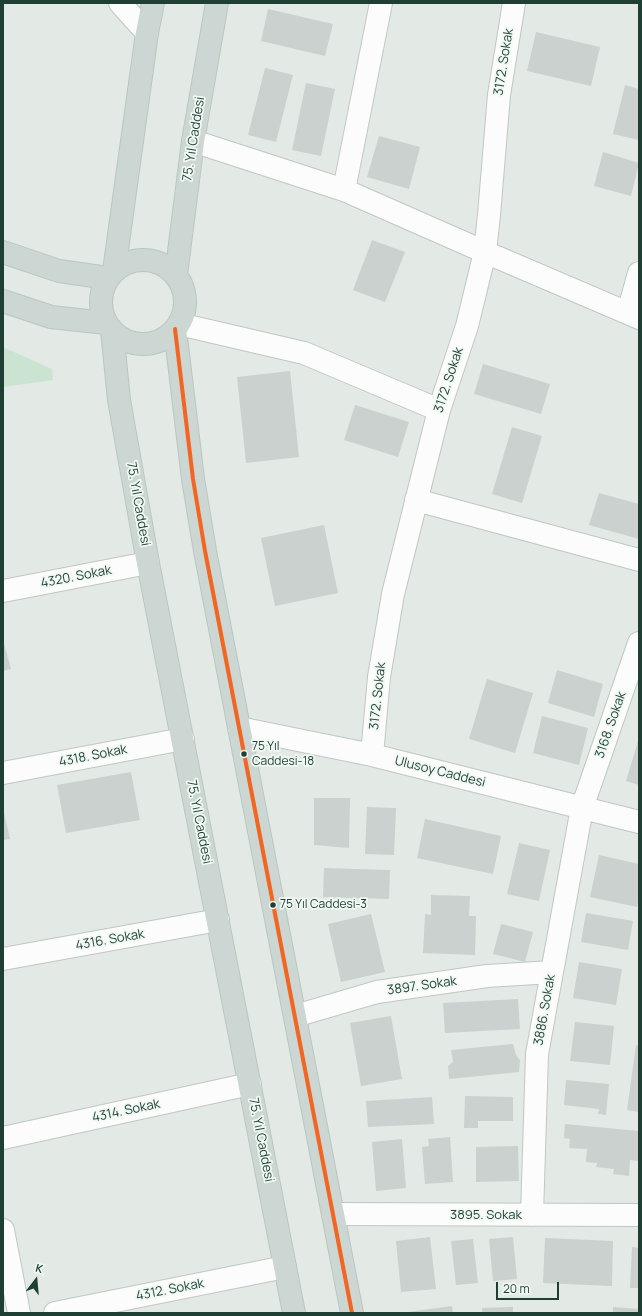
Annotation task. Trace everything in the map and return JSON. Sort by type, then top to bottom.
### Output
[{"type":"main road","points":[[111,275],[147,33],[153,3]]},
{"type":"main road","name":"75. Yıl Caddesi","points":[[176,275],[193,141],[217,3]]},
{"type":"main road","points":[[3,252],[59,271],[111,275]]},
{"type":"main road","points":[[150,260],[169,268],[176,275],[185,294],[184,314],[177,327],[166,337],[156,342],[144,344],[132,343],[121,338],[109,326],[101,312],[100,300],[102,288],[111,275],[122,265],[131,261],[150,260]]},
{"type":"main road","points":[[3,301],[51,317],[109,326]]},
{"type":"main road","name":"75. Yıl Caddesi","points":[[109,326],[119,400],[148,563],[294,1313]]},
{"type":"main road","points":[[177,327],[193,479],[205,551],[352,1313]]},
{"type":"street","points":[[120,3],[147,33]]},
{"type":"street","points":[[344,190],[381,3]]},
{"type":"street","name":"3172. Sokak","points":[[372,755],[380,677],[393,594],[439,410],[468,326],[485,252],[499,95],[514,3]]},
{"type":"street","points":[[193,141],[344,190],[634,315],[639,273]]},
{"type":"street","points":[[177,327],[304,353],[439,410]]},
{"type":"street","points":[[416,500],[639,560]]},
{"type":"street","name":"4320. Sokak","points":[[3,591],[148,563]]},
{"type":"street","name":"3168. Sokak","points":[[582,808],[639,643]]},
{"type":"street","name":"Ulusoy Caddesi","points":[[239,728],[372,755],[639,822]]},
{"type":"street","name":"4318. Sokak","points":[[3,773],[183,739]]},
{"type":"street","name":"3886. Sokak","points":[[532,1215],[537,1054],[582,808]]},
{"type":"street","name":"4316. Sokak","points":[[3,959],[218,920]]},
{"type":"street","name":"3897. Sokak","points":[[295,1016],[377,992],[487,976],[552,972]]},
{"type":"street","name":"4314. Sokak","points":[[3,1138],[250,1084]]},
{"type":"street","name":"3895. Sokak","points":[[333,1214],[639,1215]]},
{"type":"street","points":[[3,1230],[19,1313]]},
{"type":"street","name":"4312. Sokak","points":[[55,1313],[286,1267]]},
{"type":"green space","points":[[3,347],[52,369],[53,380],[3,387]]},
{"type":"building","points":[[268,9],[333,24],[325,56],[261,41]]},
{"type":"building","points":[[536,32],[600,47],[591,86],[527,71]]},
{"type":"building","points":[[265,68],[293,75],[276,142],[248,135]]},
{"type":"building","points":[[306,83],[335,89],[321,156],[292,150]]},
{"type":"building","points":[[625,85],[639,89],[639,140],[613,134]]},
{"type":"building","points":[[379,136],[420,147],[409,189],[367,177]]},
{"type":"building","points":[[603,152],[639,163],[631,196],[594,186]]},
{"type":"building","points":[[372,240],[405,252],[385,302],[353,290]]},
{"type":"building","points":[[483,364],[550,384],[541,414],[474,394]]},
{"type":"building","points":[[290,371],[299,457],[246,463],[237,377]]},
{"type":"building","points":[[355,405],[409,422],[398,457],[344,440]]},
{"type":"building","points":[[512,427],[542,436],[522,503],[492,494]]},
{"type":"building","points":[[599,493],[639,504],[639,539],[589,525]]},
{"type":"building","points":[[324,525],[338,593],[275,606],[261,538]]},
{"type":"building","points":[[3,640],[11,669],[3,671]]},
{"type":"building","points":[[557,670],[603,684],[594,717],[548,703]]},
{"type":"building","points":[[487,679],[533,693],[515,753],[469,739]]},
{"type":"building","points":[[542,716],[588,728],[579,765],[533,753]]},
{"type":"building","points":[[639,741],[639,785],[626,781]]},
{"type":"building","points":[[131,772],[140,820],[66,833],[57,785]]},
{"type":"building","points":[[314,798],[350,798],[349,848],[314,845]]},
{"type":"building","points":[[367,807],[396,808],[394,855],[365,854]]},
{"type":"building","points":[[3,808],[10,839],[3,840]]},
{"type":"building","points":[[425,819],[501,836],[493,874],[417,858]]},
{"type":"building","points":[[519,843],[550,850],[539,901],[507,894]]},
{"type":"building","points":[[599,855],[639,864],[639,897],[637,907],[590,897]]},
{"type":"building","points":[[324,868],[390,870],[389,899],[323,897]]},
{"type":"building","points":[[431,895],[470,896],[469,916],[476,916],[475,955],[423,953],[425,914],[431,915]]},
{"type":"building","points":[[586,913],[633,921],[628,950],[581,942]]},
{"type":"building","points":[[371,914],[385,972],[341,982],[328,924]]},
{"type":"building","points":[[501,924],[533,932],[525,962],[493,954]]},
{"type":"building","points":[[579,962],[622,969],[616,1005],[573,998]]},
{"type":"building","points":[[518,999],[520,1029],[445,1033],[443,1003]]},
{"type":"building","points":[[391,1016],[402,1079],[361,1086],[350,1023]]},
{"type":"building","points":[[575,1022],[614,1026],[610,1065],[570,1061]]},
{"type":"building","points":[[513,1044],[516,1055],[520,1060],[519,1072],[449,1079],[448,1066],[453,1062],[451,1050]]},
{"type":"building","points":[[636,1045],[639,1046],[639,1112],[627,1110]]},
{"type":"building","points":[[566,1080],[609,1084],[606,1115],[598,1114],[599,1109],[564,1105]]},
{"type":"building","points":[[465,1096],[513,1097],[513,1121],[478,1121],[478,1128],[464,1128]]},
{"type":"building","points":[[432,1097],[434,1124],[368,1127],[366,1101]]},
{"type":"building","points":[[565,1124],[639,1131],[639,1161],[630,1160],[629,1176],[613,1174],[614,1169],[596,1167],[597,1163],[586,1162],[587,1149],[569,1148],[570,1139],[564,1138]]},
{"type":"building","points":[[450,1137],[453,1182],[425,1184],[422,1147],[429,1146],[428,1139]]},
{"type":"building","points":[[402,1139],[406,1188],[376,1191],[372,1142]]},
{"type":"building","points":[[518,1146],[519,1181],[476,1182],[476,1147]]},
{"type":"building","points":[[430,1237],[436,1289],[401,1292],[396,1241]]},
{"type":"building","points":[[513,1237],[517,1279],[493,1281],[489,1239]]},
{"type":"building","points":[[545,1238],[613,1241],[612,1286],[543,1283]]},
{"type":"building","points":[[473,1239],[478,1283],[456,1285],[451,1241]]},
{"type":"building","points":[[632,1247],[639,1248],[639,1288],[630,1288]]},
{"type":"building","points":[[452,1306],[453,1313],[408,1313],[408,1312]]},
{"type":"building","points":[[513,1307],[513,1313],[482,1313],[482,1308]]},
{"type":"building","points":[[613,1307],[639,1309],[639,1313],[613,1313]]},
{"type":"transit line","points":[[175,329],[193,479],[205,551],[352,1313]]},
{"type":"place","name":"75 Yıl Caddesi-18","points":[[244,754]]},
{"type":"place","name":"75 Yıl Caddesi-3","points":[[273,905]]}]
